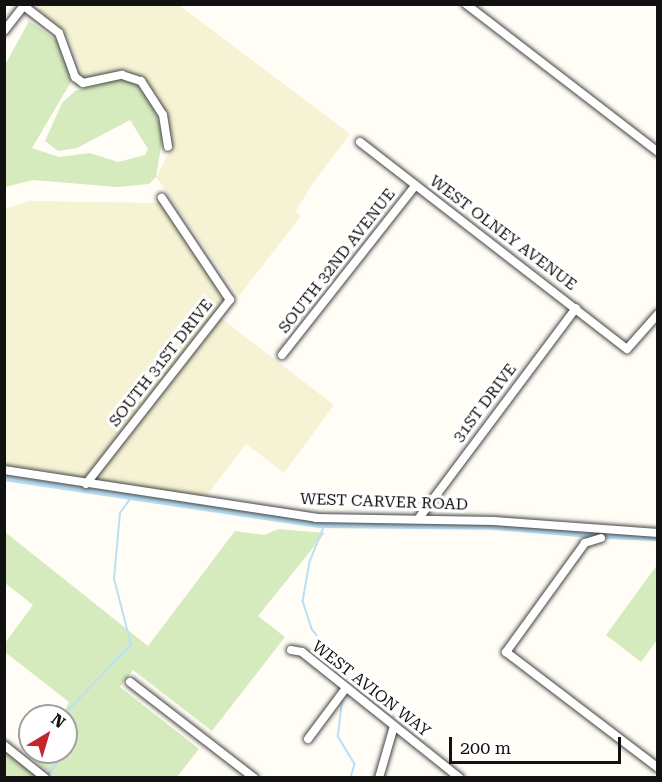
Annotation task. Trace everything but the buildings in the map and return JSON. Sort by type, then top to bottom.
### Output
[{"type":"street","points":[[466,4],[657,152]]},
{"type":"street","points":[[4,31],[25,5],[59,33],[75,77],[83,83],[122,75],[141,81],[163,116],[168,147]]},
{"type":"street","name":"WEST OLNEY AVENUE","points":[[360,142],[627,349],[657,315]]},
{"type":"street","name":"SOUTH 32ND AVENUE","points":[[282,355],[416,185]]},
{"type":"street","name":"SOUTH 31ST DRIVE","points":[[86,484],[230,300],[162,198]]},
{"type":"street","name":"31ST DRIVE","points":[[419,518],[576,308]]},
{"type":"street","name":"WEST CARVER ROAD","points":[[4,470],[316,519],[419,518],[657,532]]},
{"type":"street","points":[[601,538],[585,543],[506,652],[657,768]]},
{"type":"street","name":"WEST AVION WAY","points":[[291,650],[302,652],[460,777]]},
{"type":"street","points":[[130,682],[254,777]]},
{"type":"street","points":[[308,739],[346,688]]},
{"type":"street","points":[[379,777],[394,726]]},
{"type":"street","points":[[4,745],[45,777]]},
{"type":"shaded area","points":[[43,4],[179,5],[350,134],[313,183],[296,211],[301,216],[239,296],[156,177],[171,148],[158,94],[126,69],[84,79],[69,37],[39,10]]},
{"type":"shaded area","points":[[29,201],[162,203],[227,298],[87,478],[5,464],[4,209]]},
{"type":"shaded area","points":[[221,318],[334,405],[284,473],[246,444],[204,499],[93,482]]},
{"type":"green space","points":[[29,21],[63,45],[72,80],[32,148],[59,157],[90,153],[118,162],[145,155],[148,149],[130,120],[77,148],[58,151],[45,141],[62,103],[75,91],[121,79],[133,82],[150,97],[163,134],[156,177],[149,184],[117,187],[33,180],[5,187],[5,65]]},
{"type":"green space","points":[[278,529],[325,533],[258,616],[285,637],[212,731],[133,670],[120,687],[199,749],[177,777],[56,777],[39,764],[78,764],[78,704],[68,704],[69,702],[5,652],[5,643],[33,605],[5,583],[5,532],[148,646],[235,531],[264,535]]},
{"type":"green space","points":[[657,565],[657,640],[641,662],[606,635]]},
{"type":"green space","points":[[5,752],[38,777],[5,777]]},
{"type":"waterway","points":[[4,478],[320,525],[497,527],[591,535]]},
{"type":"waterway","points":[[74,704],[131,645],[114,579],[120,513],[131,498]]},
{"type":"waterway","points":[[325,525],[310,562],[303,601],[312,629],[340,665],[340,677]]},
{"type":"waterway","points":[[608,536],[658,538]]},
{"type":"waterway","points":[[343,698],[338,736],[355,764],[351,778]]},
{"type":"waterway","points":[[48,775],[56,764]]}]
